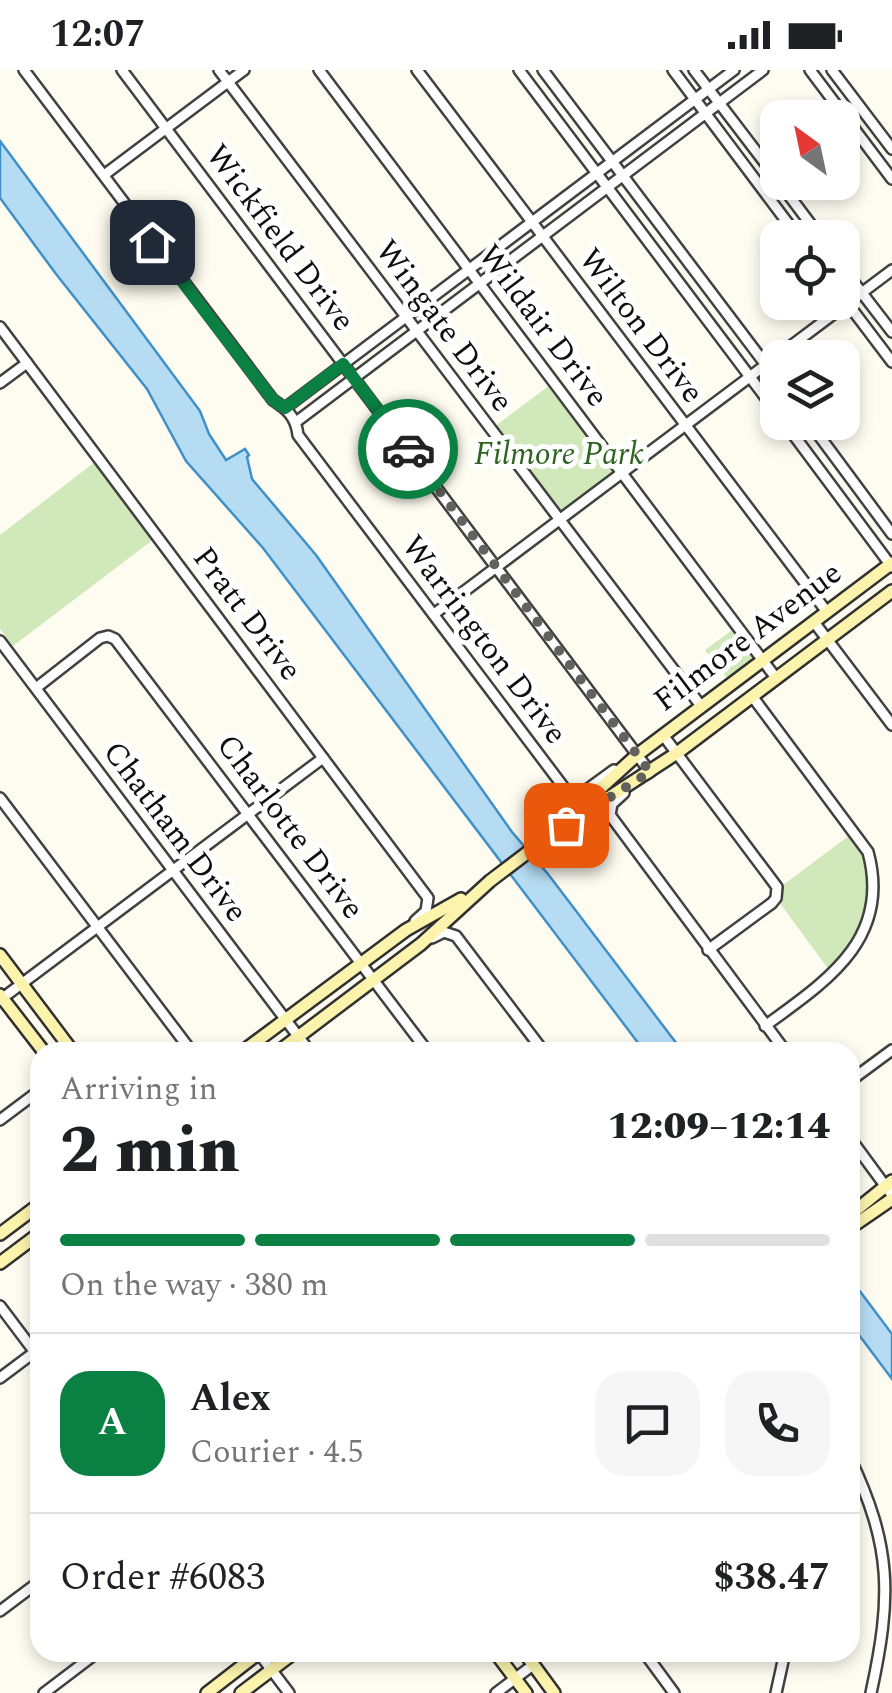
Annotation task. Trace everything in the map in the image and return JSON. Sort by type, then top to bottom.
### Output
[{"type":"street","name":"Warrington Drive","points":[[24,70],[273,400],[296,422],[298,434],[572,796],[582,794],[637,755]]},
{"type":"street","name":"Wickfield Drive","points":[[122,70],[650,772]]},
{"type":"street","name":"Wingate Drive","points":[[220,70],[701,706]]},
{"type":"street","points":[[104,176],[244,70]]},
{"type":"street","name":"Wildair Drive","points":[[320,70],[776,678]]},
{"type":"street","name":"Wilton Drive","points":[[417,70],[827,612]]},
{"type":"street","points":[[519,70],[760,390]]},
{"type":"street","points":[[542,70],[760,357]]},
{"type":"street","points":[[672,70],[784,220]]},
{"type":"street","points":[[694,70],[760,157]]},
{"type":"street","points":[[285,408],[734,70]]},
{"type":"street","points":[[296,422],[763,70]]},
{"type":"street","points":[[810,70],[892,179]]},
{"type":"street","points":[[832,70],[892,150]]},
{"type":"street","points":[[862,292],[892,270]]},
{"type":"street","points":[[860,289],[892,332]]},
{"type":"street","points":[[796,340],[821,320]]},
{"type":"street","points":[[860,320],[892,362]]},
{"type":"street","name":"Pratt Drive","points":[[0,327],[428,898],[426,910],[406,930]]},
{"type":"street","points":[[0,383],[27,363]]},
{"type":"street","points":[[434,614],[760,370]]},
{"type":"street","points":[[798,440],[891,564]]},
{"type":"street","points":[[822,440],[892,534]]},
{"type":"street","points":[[868,534],[884,522]]},
{"type":"street","name":"Filmore Avenue","points":[[548,837],[637,755],[891,564]]},
{"type":"street","name":"Filmore Avenue","points":[[291,1042],[422,944],[490,881],[548,837],[650,772],[892,590]]},
{"type":"street","points":[[814,622],[892,726]]},
{"type":"street","name":"Charlotte Drive","points":[[36,688],[93,642],[108,636],[122,646],[420,1042]]},
{"type":"street","name":"Chatham Drive","points":[[1,645],[302,1042]]},
{"type":"street","points":[[752,696],[868,852],[882,898],[876,924],[861,952],[766,1026]]},
{"type":"street","points":[[664,735],[778,892],[772,903],[708,950]]},
{"type":"street","points":[[36,1042],[1,997],[323,758]]},
{"type":"street","points":[[650,772],[617,798],[610,814],[778,1042]]},
{"type":"street","points":[[0,798],[184,1042]]},
{"type":"street","name":"Filmore Avenue","points":[[256,1042],[406,930],[490,881]]},
{"type":"street","points":[[422,944],[444,932],[456,936],[536,1042]]},
{"type":"street","points":[[0,955],[66,1042]]},
{"type":"street","points":[[860,1074],[892,1050]]},
{"type":"street","points":[[0,1120],[30,1098]]},
{"type":"street","points":[[860,1151],[890,1191]]},
{"type":"street","points":[[860,1208],[890,1191]]},
{"type":"street","points":[[860,1219],[890,1191]]},
{"type":"street","points":[[0,1234],[30,1212]]},
{"type":"street","points":[[0,1263],[30,1240]]},
{"type":"street","points":[[0,1306],[30,1343]]},
{"type":"street","points":[[0,1378],[30,1358]]},
{"type":"street","points":[[860,1474],[886,1533],[892,1574],[871,1693]]},
{"type":"street","points":[[0,1611],[30,1588]]},
{"type":"street","points":[[44,1693],[85,1662]]},
{"type":"street","points":[[207,1693],[247,1662]]},
{"type":"street","points":[[266,1662],[289,1693]]},
{"type":"street","points":[[240,1693],[282,1662]]},
{"type":"street","points":[[503,1662],[526,1693]]},
{"type":"street","points":[[531,1662],[554,1693]]},
{"type":"street","points":[[651,1662],[674,1693]]},
{"type":"street","points":[[776,1693],[783,1662]]},
{"type":"street","points":[[496,1693],[533,1665]]},
{"type":"green space","name":"Filmore Park","points":[[550,385],[615,471],[560,513],[494,427]]},
{"type":"green space","points":[[95,462],[154,539],[13,646],[0,629],[0,535]]},
{"type":"green space","points":[[731,631],[752,659],[727,678],[705,650]]},
{"type":"green space","points":[[850,835],[871,873],[875,909],[862,942],[832,974],[779,902],[783,885]]},
{"type":"water","points":[[0,141],[200,411],[226,460],[245,449],[252,479],[316,555],[512,832],[675,1042],[637,1042],[263,548],[186,461],[147,389],[0,198]]},
{"type":"water","points":[[860,1291],[892,1334],[892,1379],[860,1336]]},
{"type":"way so far","points":[[408,449],[650,772],[566,825]]},
{"type":"route","points":[[152,242],[273,400],[285,408],[343,364],[408,449]]}]
